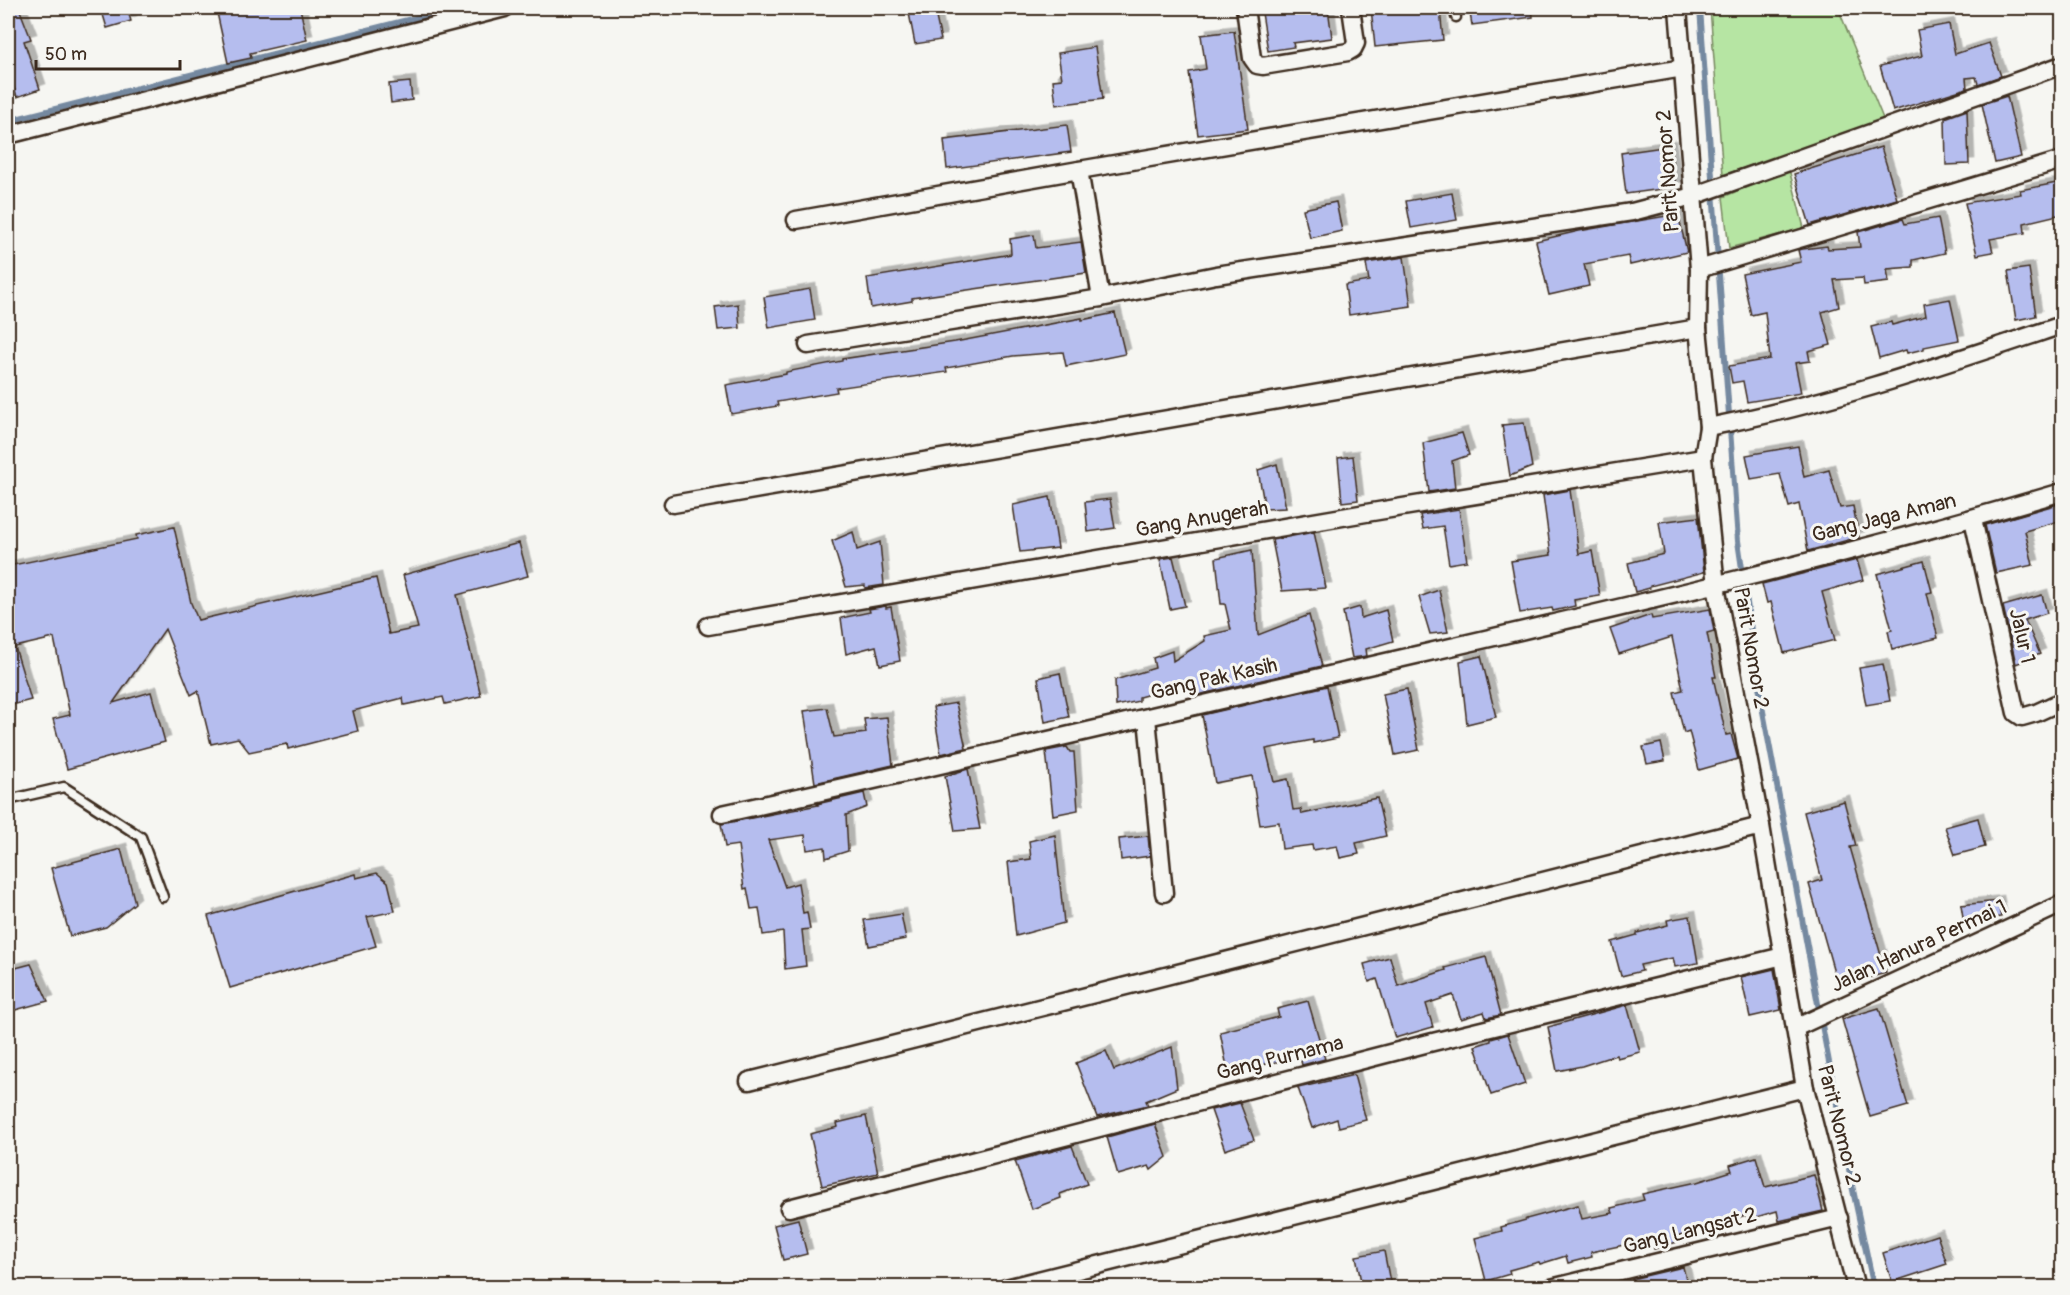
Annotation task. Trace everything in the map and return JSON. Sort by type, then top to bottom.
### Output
[{"type":"street","points":[[8,135],[506,8]]},
{"type":"street","points":[[1245,8],[1252,58],[1257,64],[1263,66],[1348,52],[1353,49],[1356,43],[1351,8]]},
{"type":"street","name":"Parit Nomor 2","points":[[1678,8],[1700,269],[1698,328],[1708,427],[1703,458],[1717,586],[1761,825],[1805,1088],[1856,1287]]},
{"type":"street","points":[[808,345],[1101,298],[1216,275],[1632,212],[1693,196],[2062,65]]},
{"type":"street","points":[[796,220],[1683,68]]},
{"type":"street","points":[[1700,269],[2062,160]]},
{"type":"street","points":[[1079,170],[1101,298]]},
{"type":"street","points":[[1708,427],[1769,415],[1850,394],[2062,325]]},
{"type":"street","points":[[673,504],[1698,328]]},
{"type":"street","name":"Gang Anugerah","points":[[708,626],[1354,515],[1703,458]]},
{"type":"street","name":"Gang Jaga Aman","points":[[1717,586],[1972,519],[2062,492]]},
{"type":"street","name":"Jalur 1","points":[[1972,519],[2016,713],[2022,717],[2062,701]]},
{"type":"street","name":"Gang Pak Kasih","points":[[722,814],[951,764],[1717,586]]},
{"type":"street","points":[[1147,718],[1164,893]]},
{"type":"street","points":[[749,1081],[1761,825]]},
{"type":"street","name":"Jalan Hanura Permai 1","points":[[1795,1028],[2062,904]]},
{"type":"street","name":"Gang Purnama","points":[[789,1208],[1430,1043],[1783,956]]},
{"type":"street","points":[[1006,1287],[1805,1088]]},
{"type":"street","name":"Gang Langsat 2","points":[[1551,1287],[1839,1218]]},
{"type":"lane","points":[[8,800],[64,786],[141,837],[163,897]]},
{"type":"green space","points":[[1710,8],[1838,8],[1884,121],[1723,175]]},
{"type":"green space","points":[[1789,169],[1804,228],[1729,248],[1723,197]]},
{"type":"building","points":[[8,8],[19,8],[31,39],[24,41],[40,89],[17,97],[8,69]]},
{"type":"building","points":[[101,8],[127,8],[131,21],[107,28]]},
{"type":"building","points":[[216,8],[300,8],[307,40],[250,53],[251,58],[228,63]]},
{"type":"building","points":[[908,8],[934,8],[941,40],[915,44]]},
{"type":"building","points":[[1328,8],[1332,38],[1293,43],[1294,47],[1268,51],[1262,13]]},
{"type":"building","points":[[1371,8],[1404,8],[1405,13],[1440,9],[1443,40],[1375,47]]},
{"type":"building","points":[[1469,8],[1532,8],[1533,17],[1472,25]]},
{"type":"building","points":[[1949,24],[1955,54],[1989,43],[2001,76],[1978,84],[1976,77],[1966,78],[1967,88],[1893,111],[1880,66],[1922,56],[1917,30]]},
{"type":"building","points":[[1234,31],[1248,129],[1198,135],[1189,72],[1206,69],[1201,35]]},
{"type":"building","points":[[1095,47],[1103,99],[1056,105],[1053,80],[1062,79],[1058,53]]},
{"type":"building","points":[[410,82],[412,100],[391,103],[389,84]]},
{"type":"building","points":[[2007,96],[2021,157],[1995,163],[1982,104]]},
{"type":"building","points":[[1967,110],[1969,164],[1946,165],[1945,118]]},
{"type":"building","points":[[1067,125],[1071,152],[947,169],[944,140]]},
{"type":"building","points":[[1670,146],[1676,187],[1626,194],[1621,153]]},
{"type":"building","points":[[1881,147],[1897,199],[1810,225],[1794,174]]},
{"type":"building","points":[[2062,182],[2062,214],[2024,223],[2025,233],[1990,239],[1993,252],[1977,255],[1965,203],[2021,194],[2020,190]]},
{"type":"building","points":[[1452,193],[1457,220],[1411,228],[1406,201]]},
{"type":"building","points":[[1336,202],[1342,231],[1310,238],[1303,209]]},
{"type":"building","points":[[1678,214],[1687,252],[1630,265],[1628,256],[1584,264],[1589,286],[1549,295],[1536,241]]},
{"type":"building","points":[[1938,218],[1945,253],[1913,260],[1913,267],[1887,269],[1889,282],[1864,285],[1863,278],[1834,280],[1839,307],[1822,312],[1831,345],[1808,351],[1810,361],[1795,363],[1801,393],[1747,402],[1743,381],[1732,383],[1729,366],[1770,359],[1765,312],[1751,315],[1742,274],[1801,262],[1798,250],[1827,246],[1828,249],[1860,247],[1858,232],[1903,219],[1905,224]]},
{"type":"building","points":[[1034,235],[1036,248],[1081,242],[1086,273],[912,298],[912,301],[871,308],[867,278],[1011,254],[1010,239]]},
{"type":"building","points":[[1404,257],[1411,306],[1349,315],[1345,285],[1369,281],[1366,263]]},
{"type":"building","points":[[2029,268],[2036,316],[2016,320],[2008,271]]},
{"type":"building","points":[[810,289],[815,320],[769,328],[764,297]]},
{"type":"building","points":[[1950,299],[1959,340],[1907,353],[1906,350],[1879,358],[1871,327],[1891,322],[1892,325],[1926,316],[1924,304]]},
{"type":"building","points":[[738,304],[740,328],[718,330],[715,307]]},
{"type":"building","points":[[1115,313],[1125,354],[1066,366],[1063,352],[1013,356],[946,368],[947,372],[836,388],[837,392],[777,402],[778,406],[731,414],[726,385],[786,374],[786,372],[842,361],[842,359],[955,342]]},
{"type":"building","points":[[1524,423],[1532,467],[1510,476],[1502,425]]},
{"type":"building","points":[[1462,433],[1469,455],[1452,461],[1455,488],[1429,492],[1423,443]]},
{"type":"building","points":[[1798,446],[1804,477],[1829,470],[1840,508],[1853,506],[1859,537],[1808,551],[1799,504],[1789,507],[1780,474],[1751,479],[1746,455]]},
{"type":"building","points":[[1353,456],[1358,500],[1342,502],[1338,458]]},
{"type":"building","points":[[1277,464],[1286,508],[1265,509],[1258,470]]},
{"type":"building","points":[[1570,490],[1579,554],[1592,551],[1600,596],[1574,600],[1575,606],[1553,611],[1552,608],[1520,613],[1511,561],[1551,555],[1543,495]]},
{"type":"building","points":[[1050,497],[1058,548],[1020,552],[1013,505]]},
{"type":"building","points":[[1110,499],[1115,528],[1088,532],[1085,502]]},
{"type":"building","points":[[2062,503],[2062,520],[2025,531],[2033,565],[1996,573],[1985,525]]},
{"type":"building","points":[[1459,509],[1467,561],[1449,564],[1443,526],[1423,529],[1420,515]]},
{"type":"building","points":[[1698,517],[1704,572],[1635,592],[1628,563],[1664,554],[1659,522]]},
{"type":"building","points":[[174,527],[191,603],[198,620],[376,578],[389,634],[418,628],[403,575],[519,543],[528,576],[457,595],[481,696],[445,704],[443,697],[404,705],[403,698],[353,711],[358,731],[288,749],[287,744],[249,752],[238,738],[211,744],[198,691],[191,695],[165,629],[113,703],[151,692],[165,742],[67,769],[53,719],[70,715],[54,638],[15,647],[31,700],[8,706],[8,566],[137,539],[136,535]]},
{"type":"building","points":[[853,532],[857,550],[880,542],[884,585],[865,588],[865,585],[846,587],[832,541]]},
{"type":"building","points":[[1314,532],[1326,588],[1282,591],[1272,540]]},
{"type":"building","points":[[1252,550],[1258,635],[1309,615],[1322,666],[1198,695],[1197,692],[1193,693],[1192,682],[1139,697],[1139,701],[1116,706],[1115,680],[1155,668],[1153,658],[1172,651],[1173,661],[1205,641],[1204,636],[1231,630],[1225,604],[1221,604],[1216,558]]},
{"type":"building","points":[[1173,557],[1185,606],[1170,609],[1160,559]]},
{"type":"building","points":[[1857,560],[1863,580],[1822,592],[1835,640],[1784,653],[1771,602],[1767,603],[1762,584]]},
{"type":"building","points":[[1924,561],[1932,592],[1927,593],[1938,638],[1892,649],[1888,631],[1892,630],[1877,574]]},
{"type":"building","points":[[1439,590],[1448,632],[1430,634],[1419,597]]},
{"type":"building","points":[[2042,595],[2047,613],[2025,620],[2040,654],[2016,664],[2003,606]]},
{"type":"building","points":[[886,606],[886,608],[891,607],[900,661],[880,665],[876,646],[846,654],[841,618]]},
{"type":"building","points":[[1360,607],[1361,618],[1386,610],[1393,641],[1366,649],[1367,656],[1352,658],[1343,612]]},
{"type":"building","points":[[1710,609],[1714,631],[1707,633],[1716,677],[1713,677],[1726,735],[1731,734],[1738,759],[1699,770],[1689,731],[1684,733],[1674,692],[1683,690],[1672,637],[1619,654],[1610,629],[1651,615],[1652,619]]},
{"type":"building","points":[[1481,656],[1496,717],[1467,724],[1460,661]]},
{"type":"building","points":[[1883,664],[1890,701],[1866,705],[1859,668]]},
{"type":"building","points":[[1060,673],[1069,717],[1045,722],[1038,678]]},
{"type":"building","points":[[1327,686],[1338,738],[1266,749],[1274,782],[1288,779],[1293,810],[1301,809],[1302,814],[1377,798],[1386,836],[1356,843],[1359,854],[1340,858],[1337,846],[1313,850],[1312,845],[1282,849],[1279,822],[1260,825],[1252,776],[1215,783],[1202,715]]},
{"type":"building","points":[[1407,689],[1419,750],[1395,755],[1383,694]]},
{"type":"building","points":[[956,703],[966,748],[941,754],[933,707]]},
{"type":"building","points":[[827,708],[834,737],[866,733],[864,719],[887,717],[893,765],[815,783],[804,711]]},
{"type":"building","points":[[1661,743],[1665,761],[1647,764],[1643,747]]},
{"type":"building","points":[[1067,747],[1070,752],[1074,752],[1078,810],[1053,815],[1046,751]]},
{"type":"building","points":[[968,769],[980,829],[955,831],[945,776]]},
{"type":"building","points":[[864,793],[867,807],[846,815],[848,851],[826,858],[825,847],[807,850],[805,835],[768,840],[785,887],[798,883],[803,913],[807,912],[810,929],[802,930],[806,966],[785,969],[783,932],[763,935],[759,908],[751,909],[747,888],[744,889],[738,845],[725,847],[721,824],[818,805]]},
{"type":"building","points":[[1844,801],[1856,846],[1850,847],[1886,973],[1838,986],[1809,884],[1822,880],[1804,812]]},
{"type":"building","points":[[1978,818],[1985,847],[1955,855],[1945,827]]},
{"type":"building","points":[[1055,835],[1064,923],[1016,936],[1008,862],[1031,859],[1029,841]]},
{"type":"building","points":[[1148,836],[1150,856],[1121,860],[1119,839]]},
{"type":"building","points":[[121,849],[135,903],[106,927],[70,936],[51,868]]},
{"type":"building","points":[[377,873],[388,882],[395,911],[367,917],[376,946],[230,988],[208,916],[355,874],[356,878]]},
{"type":"building","points":[[1998,901],[2001,917],[1964,923],[1961,905]]},
{"type":"building","points":[[901,914],[906,939],[869,946],[864,920]]},
{"type":"building","points":[[1690,916],[1698,963],[1675,967],[1673,958],[1640,965],[1642,971],[1621,976],[1612,942],[1668,925],[1667,920]]},
{"type":"building","points":[[1390,957],[1398,986],[1446,970],[1445,968],[1486,957],[1501,1015],[1486,1018],[1484,1012],[1461,1019],[1453,995],[1426,1004],[1433,1027],[1395,1038],[1377,979],[1369,982],[1364,964]]},
{"type":"building","points":[[31,964],[48,1001],[8,1012],[8,970]]},
{"type":"building","points":[[1774,969],[1781,1010],[1750,1017],[1741,977]]},
{"type":"building","points":[[1308,1001],[1325,1059],[1302,1065],[1300,1057],[1228,1072],[1220,1032],[1279,1017],[1277,1009]]},
{"type":"building","points":[[1627,1005],[1640,1052],[1617,1058],[1616,1055],[1557,1071],[1548,1027]]},
{"type":"building","points":[[1879,1008],[1908,1106],[1870,1117],[1842,1019]]},
{"type":"building","points":[[1508,1034],[1525,1084],[1491,1095],[1475,1046]]},
{"type":"building","points":[[1172,1047],[1177,1088],[1146,1101],[1148,1105],[1097,1117],[1076,1063],[1106,1051],[1114,1070]]},
{"type":"building","points":[[1354,1075],[1366,1120],[1339,1127],[1337,1119],[1312,1128],[1298,1088]]},
{"type":"building","points":[[1240,1103],[1254,1140],[1225,1150],[1211,1110]]},
{"type":"building","points":[[866,1116],[878,1173],[822,1186],[810,1134],[838,1127],[837,1123]]},
{"type":"building","points":[[1155,1124],[1167,1157],[1151,1170],[1149,1166],[1118,1175],[1107,1137]]},
{"type":"building","points":[[1072,1146],[1087,1184],[1060,1194],[1061,1198],[1032,1209],[1015,1161]]},
{"type":"building","points":[[1756,1157],[1765,1187],[1814,1175],[1823,1211],[1779,1221],[1777,1211],[1753,1218],[1747,1218],[1746,1215],[1675,1237],[1677,1242],[1654,1249],[1652,1239],[1591,1252],[1592,1257],[1568,1263],[1566,1256],[1540,1264],[1539,1262],[1509,1270],[1510,1274],[1486,1281],[1475,1238],[1502,1231],[1501,1227],[1578,1205],[1582,1219],[1613,1213],[1611,1208],[1644,1200],[1642,1194],[1697,1182],[1732,1171],[1730,1165]]},
{"type":"building","points":[[798,1219],[807,1254],[783,1260],[774,1225]]},
{"type":"building","points":[[1937,1235],[1947,1264],[1892,1282],[1883,1253]]},
{"type":"building","points":[[1384,1251],[1391,1287],[1362,1287],[1356,1256]]},
{"type":"building","points":[[1683,1267],[1688,1287],[1634,1287],[1632,1279]]},
{"type":"waterway","points":[[8,121],[455,8]]},
{"type":"waterway","points":[[1700,8],[1738,541],[1762,706],[1853,1190],[1874,1288]]}]
